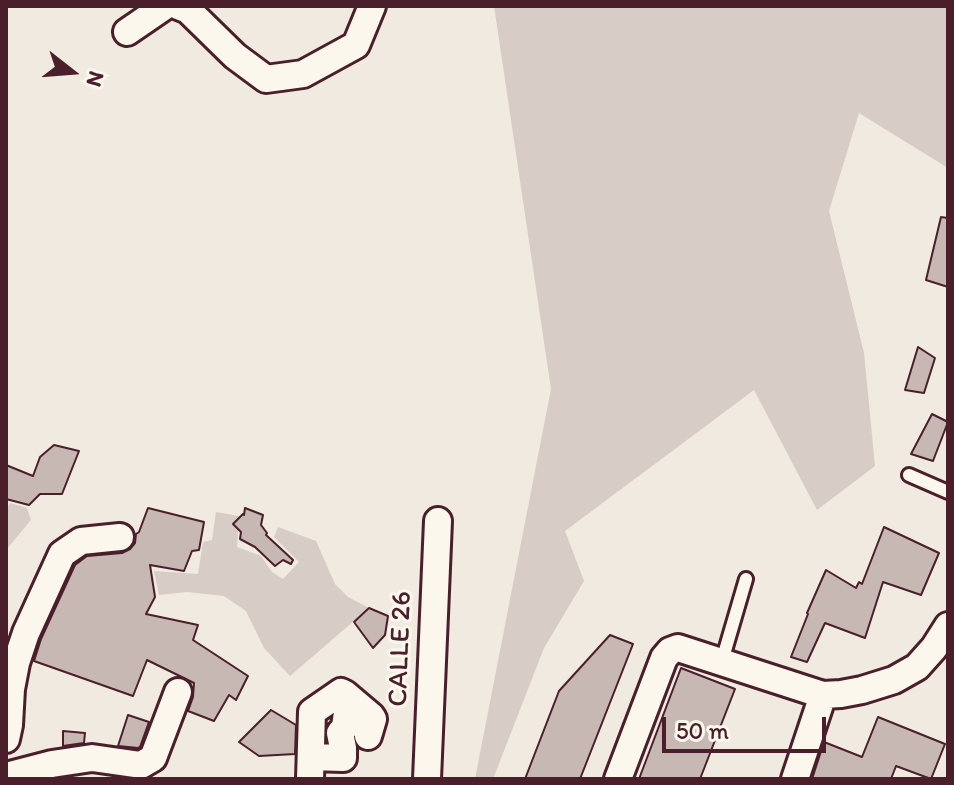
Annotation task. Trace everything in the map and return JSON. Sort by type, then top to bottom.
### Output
[{"type":"street","points":[[127,32],[165,6]]},
{"type":"street","points":[[178,6],[188,10],[235,56],[266,79],[303,74],[356,45],[372,6]]},
{"type":"street","name":"CALLE 26","points":[[427,779],[438,521]]},
{"type":"street","points":[[6,739],[16,663],[26,633],[62,554],[81,541],[120,537]]},
{"type":"street","points":[[618,779],[664,658],[670,651],[678,648],[823,695],[841,694],[894,680],[917,667],[948,626]]},
{"type":"street","points":[[6,776],[92,758],[141,765],[153,758],[178,692]]},
{"type":"street","points":[[352,701],[340,734],[343,758],[311,757],[312,712],[341,692],[367,710],[373,719],[368,736]]},
{"type":"street","points":[[795,779],[823,695]]},
{"type":"lane","points":[[909,475],[948,492]]},
{"type":"lane","points":[[722,661],[746,579]]},
{"type":"shaded area","points":[[494,6],[948,6],[948,168],[859,113],[829,211],[864,353],[875,466],[817,510],[754,390],[565,531],[584,581],[544,648],[493,779],[475,779],[551,389]]},
{"type":"shaded area","points":[[10,503],[27,508],[31,520],[6,550],[6,511]]},
{"type":"shaded area","points":[[216,512],[239,516],[237,547],[261,556],[272,572],[283,579],[299,562],[274,537],[278,527],[316,541],[335,584],[348,597],[369,608],[290,676],[264,648],[246,611],[224,596],[187,592],[159,595],[154,571],[198,574],[203,542],[212,540]]},
{"type":"building","points":[[941,217],[948,218],[948,287],[926,280]]},
{"type":"building","points":[[918,347],[935,358],[924,393],[905,390]]},
{"type":"building","points":[[932,414],[948,422],[933,461],[911,454]]},
{"type":"building","points":[[54,445],[79,451],[62,494],[40,494],[29,505],[6,499],[6,465],[33,476],[40,457]]},
{"type":"building","points":[[148,508],[204,522],[199,550],[192,551],[184,571],[150,565],[155,597],[146,614],[198,625],[193,640],[248,676],[236,700],[229,695],[214,721],[188,711],[194,683],[147,660],[133,696],[34,661],[75,565],[87,556],[122,553],[130,549]]},
{"type":"building","points":[[245,508],[263,515],[261,525],[266,535],[293,560],[291,564],[283,560],[275,566],[255,547],[240,539],[241,532],[233,524],[244,515]]},
{"type":"building","points":[[884,527],[939,553],[921,595],[883,582],[865,638],[825,623],[807,662],[791,657],[826,570],[856,588],[859,582],[862,584]]},
{"type":"building","points":[[369,608],[388,616],[385,635],[373,648],[354,622]]},
{"type":"building","points":[[610,635],[633,644],[580,779],[525,779],[559,691]]},
{"type":"building","points":[[681,668],[735,689],[700,779],[639,779]]},
{"type":"building","points":[[271,710],[296,725],[295,754],[259,756],[239,742]]},
{"type":"building","points":[[128,715],[149,722],[138,748],[118,746]]},
{"type":"building","points":[[878,717],[945,744],[931,779],[896,766],[891,779],[812,779],[824,742],[862,757]]},
{"type":"building","points":[[63,731],[85,733],[84,743],[63,746]]}]
